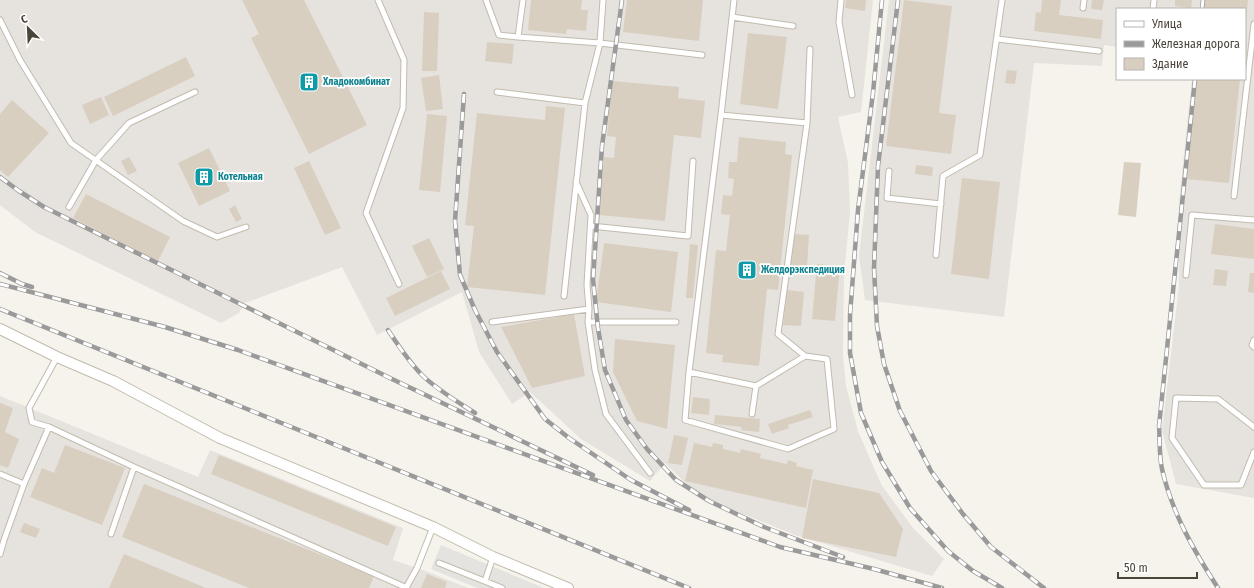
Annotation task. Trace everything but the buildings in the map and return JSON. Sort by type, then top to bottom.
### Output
[{"type":"street","points":[[0,329],[57,357],[113,381],[220,438],[433,527],[494,557],[568,588]]},
{"type":"lane","points":[[378,0],[404,60],[403,108],[366,213],[399,284]]},
{"type":"lane","points":[[486,0],[499,35],[518,38],[600,43],[702,55]]},
{"type":"lane","points":[[518,38],[523,0]]},
{"type":"lane","points":[[564,296],[585,103],[600,43],[604,0]]},
{"type":"lane","points":[[734,0],[689,372],[685,420],[788,449],[834,429],[827,359],[805,356],[778,334],[807,123],[810,49]]},
{"type":"lane","points":[[841,0],[838,22],[852,95]]},
{"type":"lane","points":[[936,255],[943,176],[980,155],[1002,0]]},
{"type":"lane","points":[[1083,8],[1084,0]]},
{"type":"lane","points":[[732,17],[793,26]]},
{"type":"lane","points":[[0,20],[20,60],[72,143],[183,220],[217,237],[246,227]]},
{"type":"lane","points":[[1234,196],[1254,24]]},
{"type":"lane","points":[[997,39],[1099,52]]},
{"type":"lane","points":[[69,207],[96,160],[129,123],[196,92]]},
{"type":"lane","points":[[497,92],[585,103]]},
{"type":"lane","points":[[721,115],[807,123]]},
{"type":"lane","points":[[590,226],[688,236],[693,161]]},
{"type":"lane","points":[[889,171],[888,198],[941,204]]},
{"type":"lane","points":[[576,182],[591,215],[587,285],[589,309],[588,322],[594,370],[606,414],[650,472]]},
{"type":"lane","points":[[1186,275],[1192,215],[1254,220]]},
{"type":"lane","points":[[492,322],[589,309]]},
{"type":"lane","points":[[588,322],[676,322]]},
{"type":"lane","points":[[1254,340],[1252,345],[1254,347]]},
{"type":"lane","points":[[689,372],[756,386],[805,356]]},
{"type":"lane","points":[[57,357],[29,408],[32,422],[49,427],[134,467],[407,588],[417,568],[433,527]]},
{"type":"lane","points":[[752,414],[756,386]]},
{"type":"lane","points":[[1254,428],[1218,399],[1176,398],[1172,438],[1204,485],[1241,485],[1254,452]]},
{"type":"lane","points":[[0,554],[24,484],[49,427]]},
{"type":"lane","points":[[111,534],[134,467]]},
{"type":"lane","points":[[0,474],[24,484]]},
{"type":"lane","points":[[485,581],[494,557]]},
{"type":"lane","points":[[439,563],[502,588]]},
{"type":"shaded area","points":[[0,0],[873,0],[861,112],[838,117],[848,163],[850,212],[844,274],[843,355],[846,386],[858,431],[881,484],[913,528],[944,559],[932,576],[795,535],[726,507],[702,495],[683,481],[665,463],[650,481],[581,439],[530,392],[512,404],[479,352],[462,292],[377,335],[342,267],[245,303],[239,313],[221,323],[35,232],[0,205]]},
{"type":"shaded area","points":[[889,0],[1254,0],[1254,498],[1176,484],[1162,430],[1179,286],[1179,202],[1192,80],[1246,80],[1246,8],[1116,8],[1116,47],[1104,45],[1102,66],[1034,63],[1004,317],[865,300],[859,256]]},
{"type":"shaded area","points":[[0,396],[198,477],[210,450],[403,528],[393,560],[468,588],[0,588]]},
{"type":"shaded area","points":[[441,545],[544,588],[477,588],[431,569]]},
{"type":"railway","points":[[622,0],[602,146],[593,280],[598,328],[605,370],[626,420],[647,449],[676,480],[709,501],[764,527],[843,557]]},
{"type":"railway","points":[[882,0],[873,93],[858,210],[850,315],[850,353],[861,413],[882,462],[910,508],[948,551],[973,571],[1002,588]]},
{"type":"railway","points":[[898,0],[878,166],[874,268],[877,326],[884,364],[900,411],[931,471],[963,514],[991,547],[1044,588]]},
{"type":"railway","points":[[1202,8],[1203,0]]},
{"type":"railway","points":[[1195,80],[1159,426],[1160,453],[1166,485],[1178,516],[1192,546],[1218,588]]},
{"type":"railway","points":[[464,94],[455,221],[460,275],[475,310],[497,352],[545,419],[569,438],[631,480],[689,510]]},
{"type":"railway","points":[[0,177],[44,207],[392,379],[593,475]]},
{"type":"railway","points":[[0,273],[22,284],[32,287]]},
{"type":"railway","points":[[0,284],[165,327],[238,350],[780,547],[874,569],[942,588]]},
{"type":"railway","points":[[0,309],[689,588]]},
{"type":"railway","points":[[388,330],[408,359],[422,375],[440,390],[475,413]]},
{"type":"place","name":"Хладокомбинат","points":[[309,82]]},
{"type":"place","name":"Котельная","points":[[204,177]]},
{"type":"place","name":"Желдорэкспедиция","points":[[747,270]]}]
